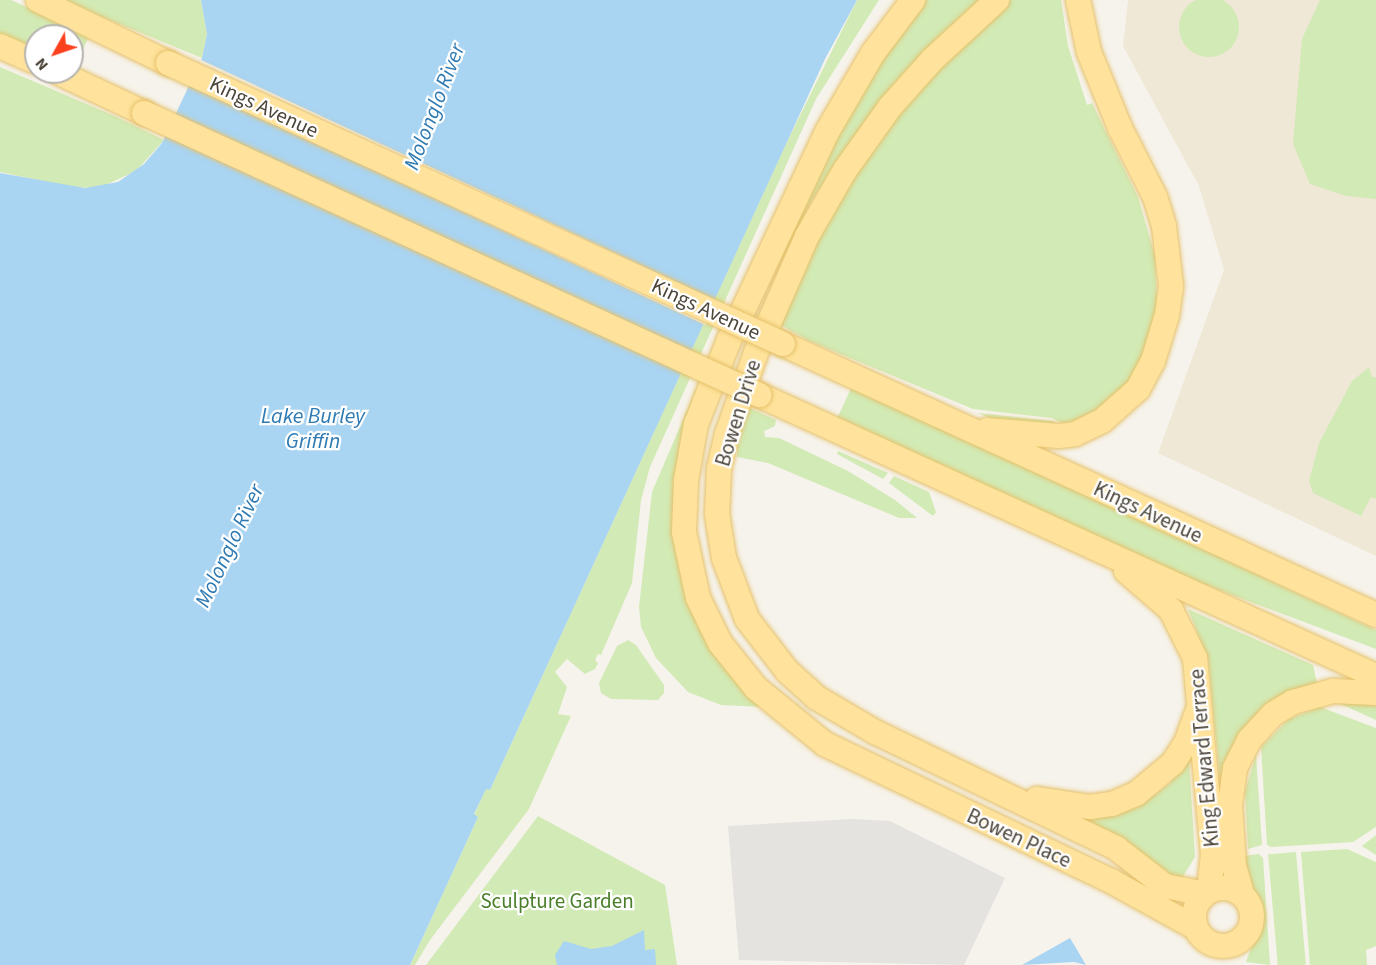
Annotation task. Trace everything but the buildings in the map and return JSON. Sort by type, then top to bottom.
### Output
[{"type":"main road","name":"Kings Avenue","points":[[38,0],[168,63],[1376,615]]},
{"type":"main road","name":"Bowen Drive","points":[[832,748],[771,703],[720,643],[698,598],[684,532],[690,452],[696,424],[729,340],[823,140],[873,52],[913,0]]},
{"type":"main road","name":"Bowen Drive","points":[[875,732],[817,698],[765,646],[733,588],[717,514],[719,469],[727,434],[780,292],[807,236],[845,170],[890,107],[932,60],[997,0]]},
{"type":"main road","points":[[966,428],[1059,436],[1093,426],[1121,407],[1138,389],[1153,361],[1164,324],[1171,286],[1164,226],[1155,197],[1120,128],[1089,52],[1078,0]]},
{"type":"main road","points":[[0,45],[24,56]]},
{"type":"main road","points":[[82,84],[1376,676]]},
{"type":"main road","name":"King Edward Terrace","points":[[1104,552],[1179,621],[1192,649],[1199,691],[1213,854],[1207,892],[1194,913],[1211,965]]},
{"type":"main road","points":[[989,784],[1067,807],[1102,806],[1123,800],[1156,780],[1179,754],[1195,721],[1199,691]]},
{"type":"main road","name":"King Edward Terrace","points":[[1201,935],[1238,954],[1253,920],[1250,905],[1242,894],[1234,866],[1230,804],[1235,768],[1249,740],[1273,714],[1293,702],[1333,691],[1376,693]]},
{"type":"main road","name":"Bowen Place","points":[[875,732],[989,784],[1116,848],[1165,886],[1207,892]]},
{"type":"main road","name":"Bowen Place","points":[[832,748],[1113,882],[1201,935]]},
{"type":"main road","points":[[1207,892],[1222,888],[1242,894]]},
{"type":"shaded area","points":[[1128,0],[1376,0],[1376,556],[1158,453],[1224,270],[1199,186],[1123,46]]},
{"type":"shaded area","points":[[853,819],[890,821],[1005,878],[964,965],[739,960],[728,826]]},
{"type":"green space","points":[[1203,-3],[1215,-3],[1226,2],[1234,10],[1239,27],[1237,39],[1226,52],[1215,57],[1203,57],[1192,52],[1184,44],[1179,33],[1179,21],[1184,10],[1192,2]]},
{"type":"green space","points":[[0,0],[11,0],[63,24],[24,24],[24,47],[0,36]]},
{"type":"green space","points":[[61,0],[201,0],[207,34],[202,58]]},
{"type":"green space","points":[[857,0],[879,0],[816,99],[650,467],[641,500],[632,583],[601,655],[598,654],[595,660],[598,663],[595,669],[585,674],[567,659],[555,672],[567,687],[558,714],[571,716],[529,809],[430,940],[415,965],[410,965],[478,817],[474,815],[486,788],[490,790],[783,150]]},
{"type":"green space","points":[[918,0],[981,0],[872,112],[812,200],[777,268],[769,265],[802,192]]},
{"type":"green space","points":[[1009,0],[1061,0],[1068,46],[1087,105],[1092,103],[1138,197],[1155,256],[1157,302],[1148,343],[1136,372],[1125,386],[1091,415],[1065,425],[1052,418],[973,409],[809,341],[781,325],[808,246],[868,147],[979,24]]},
{"type":"green space","points":[[1320,0],[1376,0],[1376,199],[1346,196],[1310,184],[1293,144],[1302,39]]},
{"type":"green space","points":[[84,34],[89,36],[84,47]]},
{"type":"green space","points":[[0,67],[24,77],[24,84],[40,84],[164,140],[136,171],[101,187],[75,188],[0,172]]},
{"type":"green space","points":[[1369,367],[1372,377],[1376,377],[1376,499],[1371,497],[1361,516],[1313,493],[1309,481],[1319,443],[1352,381]]},
{"type":"green space","points":[[852,386],[1376,630],[1376,649],[1179,575],[836,421]]},
{"type":"green space","points":[[696,389],[700,391],[679,538],[764,707],[721,705],[688,692],[656,658],[641,627],[639,607],[652,492]]},
{"type":"green space","points":[[750,408],[776,420],[775,426],[764,431],[765,437],[779,438],[848,471],[895,500],[917,518],[899,518],[768,463],[737,457],[737,436]]},
{"type":"green space","points":[[978,413],[1053,421],[1061,426],[996,421]]},
{"type":"green space","points":[[838,451],[888,473],[883,479],[837,454]]},
{"type":"green space","points":[[894,476],[929,492],[936,512],[933,516],[889,483]]},
{"type":"green space","points":[[1188,609],[1313,665],[1317,683],[1237,738],[1220,778],[1208,660]]},
{"type":"green space","points":[[628,640],[636,645],[664,685],[664,693],[658,700],[611,699],[601,693],[599,683],[617,646]]},
{"type":"green space","points":[[1376,700],[1376,720],[1334,701]]},
{"type":"green space","points":[[1320,707],[1376,728],[1376,827],[1353,842],[1271,847],[1267,845],[1261,747],[1289,719]]},
{"type":"green space","points":[[1256,755],[1262,845],[1248,849],[1245,791]]},
{"type":"green space","points":[[1189,760],[1195,857],[1179,883],[1124,844],[1126,839],[1085,820],[1145,802],[1170,783]]},
{"type":"green space","name":"Sculpture Garden","points":[[538,816],[665,885],[677,965],[426,965]]},
{"type":"green space","points":[[1376,835],[1376,855],[1362,846]]},
{"type":"green space","points":[[1347,849],[1376,862],[1376,946],[1366,950],[1367,965],[1310,965],[1301,852]]},
{"type":"green space","points":[[1296,852],[1306,965],[1278,965],[1268,854]]},
{"type":"green space","points":[[1259,854],[1263,858],[1270,965],[1246,962],[1262,917],[1249,887],[1243,856]]},
{"type":"water","name":"Lake Burley Griffin","points":[[201,0],[857,0],[825,59],[490,790],[486,789],[474,814],[478,817],[410,965],[0,965],[0,173],[85,188],[118,182],[144,164],[162,143],[202,58],[207,34]]},
{"type":"water","points":[[644,930],[645,950],[655,949],[656,965],[557,965],[555,955],[564,941],[591,949],[612,946]]},
{"type":"water","points":[[1070,938],[1086,965],[1074,962],[1022,965]]},
{"type":"pier","points":[[199,59],[717,301],[706,325],[188,83]]},
{"type":"water label","name":"Molonglo River","points":[[435,107]]},
{"type":"water label","name":"Molonglo River","points":[[230,546]]}]
